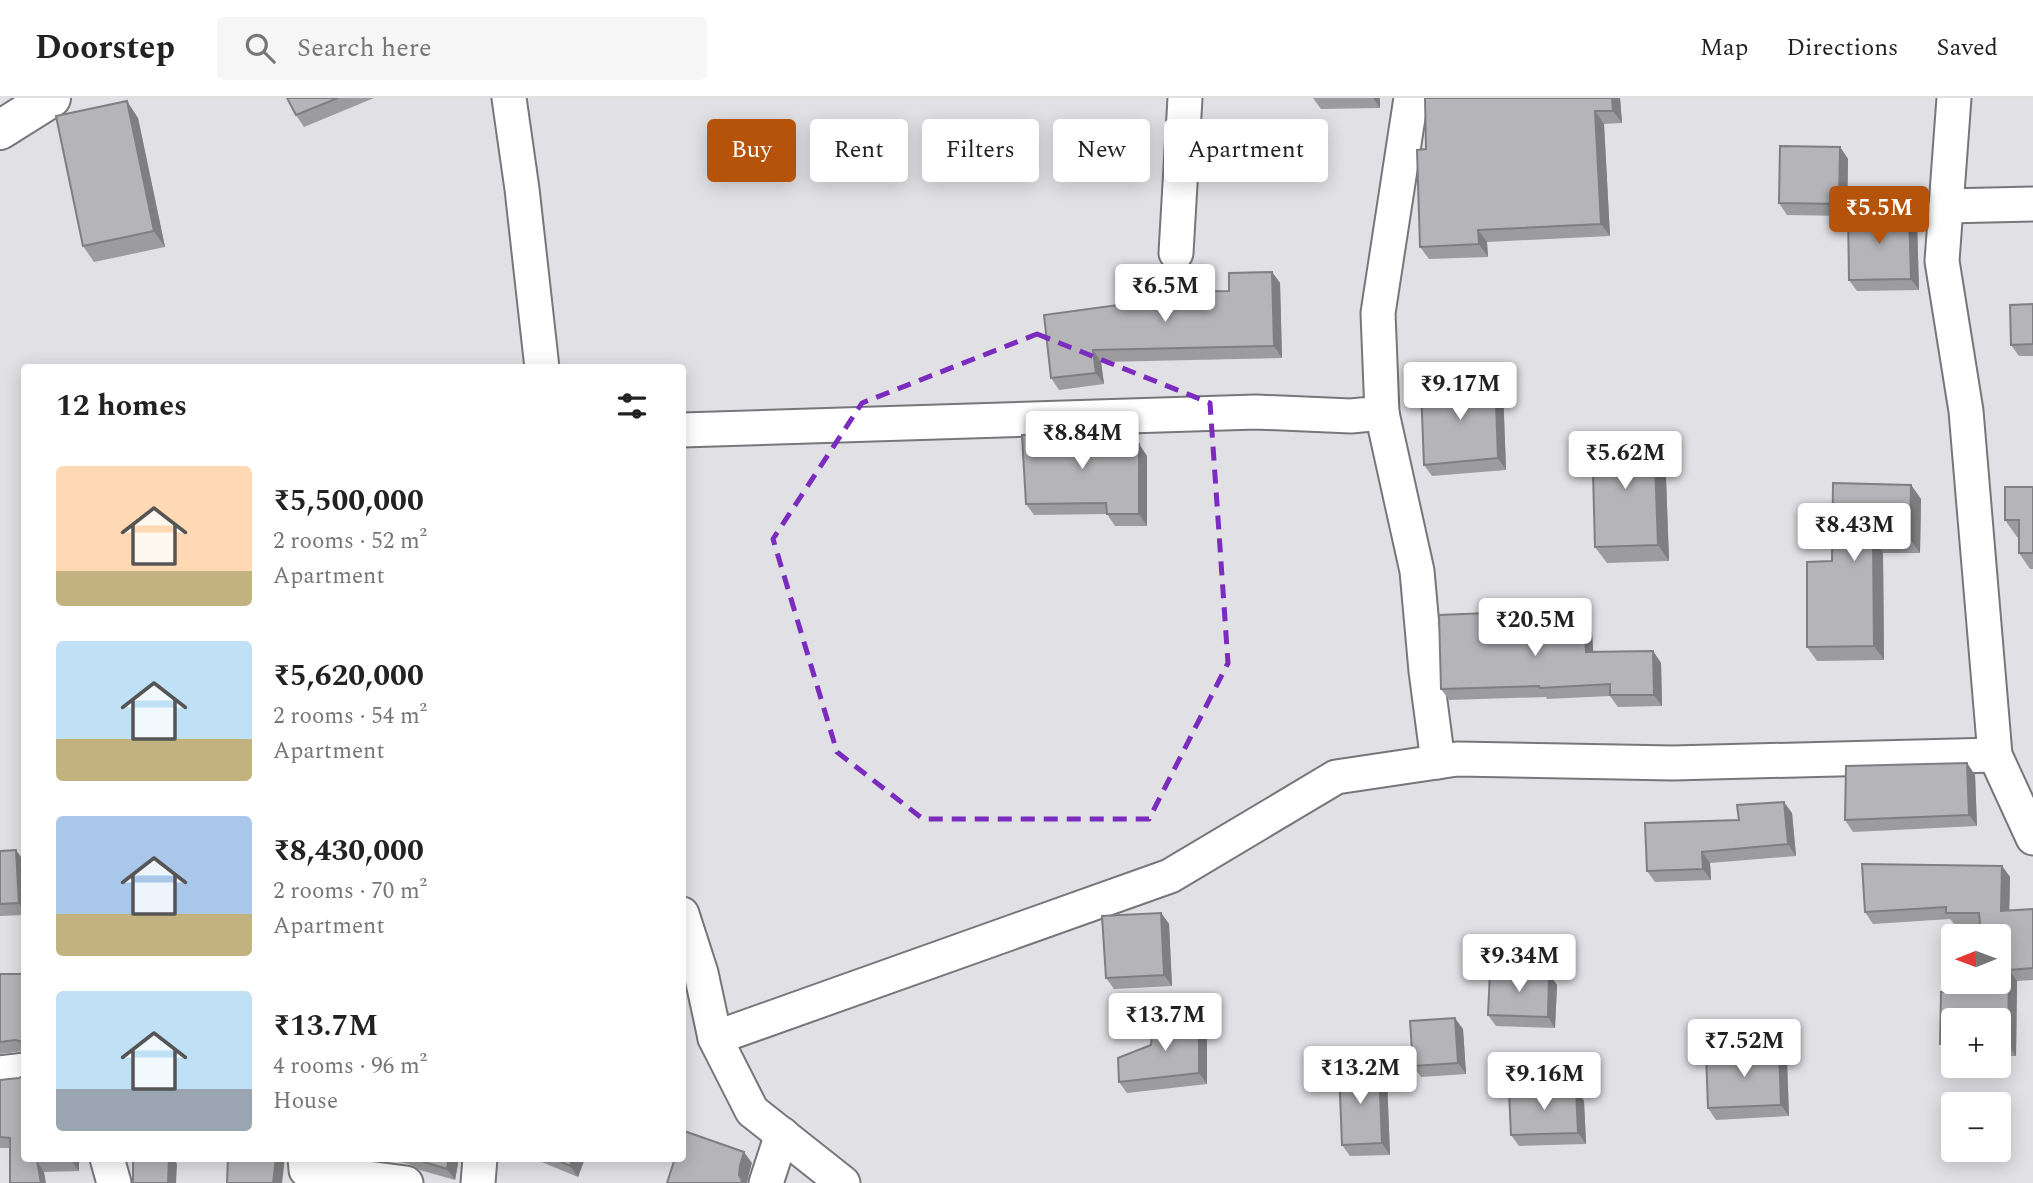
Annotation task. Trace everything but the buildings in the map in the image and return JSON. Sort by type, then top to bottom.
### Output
[{"type":"highway","points":[[0,130],[51,98]]},
{"type":"street","points":[[509,98],[542,364]]},
{"type":"street","points":[[1176,253],[1185,98]]},
{"type":"street","points":[[1411,98],[1378,313],[1382,413],[1417,571],[1438,762]]},
{"type":"street","points":[[1954,98],[1942,261],[1966,411],[1995,755],[2033,838]]},
{"type":"street","points":[[1946,206],[2033,204]]},
{"type":"street","points":[[686,430],[1256,412],[1351,416],[1382,413]]},
{"type":"street","points":[[715,1038],[1170,876],[1336,777],[1457,759],[1673,763],[1995,755]]},
{"type":"street","points":[[686,926],[701,973],[715,1038],[752,1111],[844,1183]]},
{"type":"street","points":[[0,1073],[21,1070]]},
{"type":"street","points":[[766,1183],[782,1134]]},
{"type":"street","points":[[108,1162],[114,1183]]},
{"type":"street","points":[[305,1162],[306,1170],[406,1183]]},
{"type":"street","points":[[478,1183],[480,1162]]},
{"type":"highlighted area","points":[[1037,334],[1210,403],[1228,663],[1149,819],[923,819],[837,752],[773,539],[862,403]]}]
